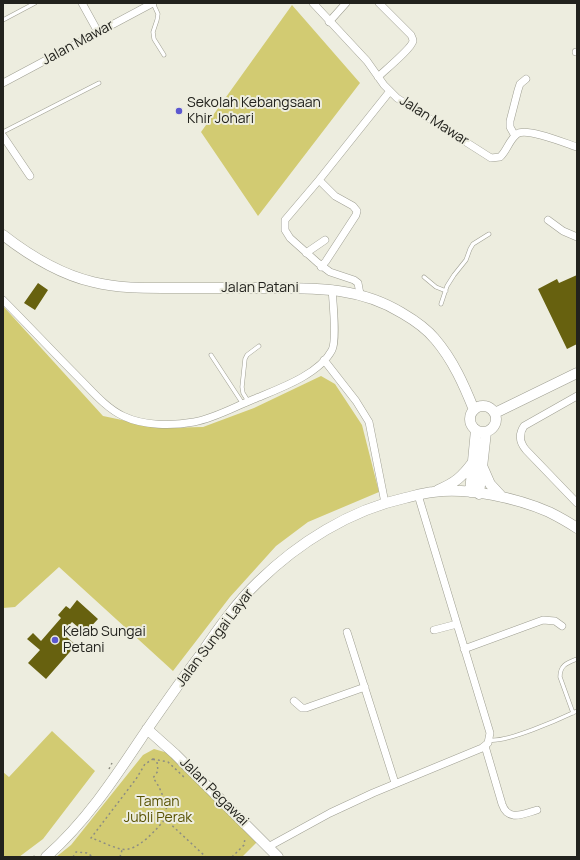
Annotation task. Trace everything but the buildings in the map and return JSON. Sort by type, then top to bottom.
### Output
[{"type":"main road","name":"Jalan Patani","points":[[3,235],[22,250],[44,264],[83,279],[118,287],[332,289],[360,294],[409,316],[435,339],[454,366],[474,410]]},
{"type":"main road","points":[[495,413],[577,373]]},
{"type":"main road","points":[[486,406],[491,409],[495,413],[496,417],[495,424],[492,428],[481,431],[472,425],[470,419],[474,410],[478,407],[486,406]]},
{"type":"main road","points":[[475,493],[481,431]]},
{"type":"main road","points":[[434,492],[460,479],[478,464]]},
{"type":"main road","points":[[478,464],[490,484],[502,498]]},
{"type":"main road","name":"Jalan Sungai Layar","points":[[42,855],[69,835],[92,809],[147,729],[235,607],[257,583],[281,562],[314,537],[353,515],[384,503],[434,492],[475,493],[502,498],[541,509],[559,517],[577,528]]},
{"type":"main road","name":"Jalan Pegawai","points":[[147,729],[175,754],[278,857]]},
{"type":"street","points":[[82,3],[98,32]]},
{"type":"street","name":"Jalan Mawar","points":[[3,83],[153,3]]},
{"type":"street","name":"Jalan Mawar","points":[[313,3],[329,22],[367,61],[390,91],[405,104],[491,158],[500,157],[515,136]]},
{"type":"street","points":[[329,22],[346,3]]},
{"type":"street","points":[[378,77],[401,56],[412,44],[413,40],[411,35],[379,3]]},
{"type":"street","points":[[526,78],[520,84],[510,120],[510,127],[515,136],[520,132],[528,132],[577,147]]},
{"type":"street","points":[[360,294],[358,283],[321,267],[287,234],[284,225],[285,220],[390,91]]},
{"type":"street","points":[[3,136],[30,176]]},
{"type":"street","points":[[319,180],[335,196],[353,206],[357,210],[356,215],[321,267]]},
{"type":"street","points":[[548,220],[563,231],[577,237]]},
{"type":"street","points":[[306,252],[325,240]]},
{"type":"street","points":[[3,300],[83,382],[114,411],[122,416],[134,420],[159,424],[183,423],[213,416],[299,380],[324,360],[332,349],[334,343],[332,289]]},
{"type":"street","points":[[324,360],[356,401],[369,422],[384,503]]},
{"type":"street","points":[[577,396],[524,426],[520,432],[522,446],[577,503]]},
{"type":"street","points":[[418,495],[490,733],[487,743],[502,804],[506,812],[514,815],[537,810]]},
{"type":"street","points":[[464,649],[543,620],[555,622],[562,626]]},
{"type":"street","points":[[434,630],[457,624]]},
{"type":"street","points":[[347,632],[395,783]]},
{"type":"street","points":[[294,701],[302,708],[306,708],[365,686]]},
{"type":"street","points":[[268,846],[330,813],[487,743]]},
{"type":"lane","points":[[3,20],[34,3]]},
{"type":"lane","points":[[153,3],[158,14],[152,32],[154,39],[164,55]]},
{"type":"lane","points":[[3,132],[99,83]]},
{"type":"lane","points":[[441,304],[454,275],[467,258],[473,244],[490,234]]},
{"type":"lane","points":[[424,277],[436,287],[446,291]]},
{"type":"lane","points":[[246,402],[242,388],[245,359],[247,355],[259,346]]},
{"type":"lane","points":[[211,355],[246,402]]},
{"type":"lane","points":[[487,743],[500,741],[515,736],[575,712],[560,676],[560,671],[563,665],[577,658]]},
{"type":"path","points":[[153,759],[158,762],[158,771],[153,778],[158,785],[165,802],[168,816],[146,840],[122,850],[91,838],[136,779],[145,764],[153,759],[168,762],[188,781]]},
{"type":"path","points":[[108,770],[112,763]]},
{"type":"path","points":[[165,819],[206,857]]},
{"type":"path","points":[[232,857],[244,845],[245,838]]},
{"type":"path","points":[[120,857],[122,850]]},
{"type":"path","points":[[73,857],[76,852],[87,853],[93,857]]},
{"type":"path","points":[[33,857],[42,855]]},
{"type":"green space","points":[[292,5],[360,83],[258,216],[201,132]]},
{"type":"green space","points":[[3,306],[103,416],[160,428],[203,427],[254,408],[321,376],[335,384],[362,425],[379,492],[308,522],[276,546],[230,597],[173,671],[59,567],[15,607],[3,608]]},
{"type":"green space","points":[[52,731],[95,771],[43,839],[19,857],[3,857],[3,772],[9,777]]},
{"type":"green space","name":"Taman Jubli Perak","points":[[154,749],[168,753],[259,840],[242,857],[56,857],[71,845],[143,755]]},
{"type":"place","name":"Sekolah Kebangsaan Khir Johari","points":[[179,111]]},
{"type":"place","name":"Kelab Sungai Petani","points":[[55,640]]}]
